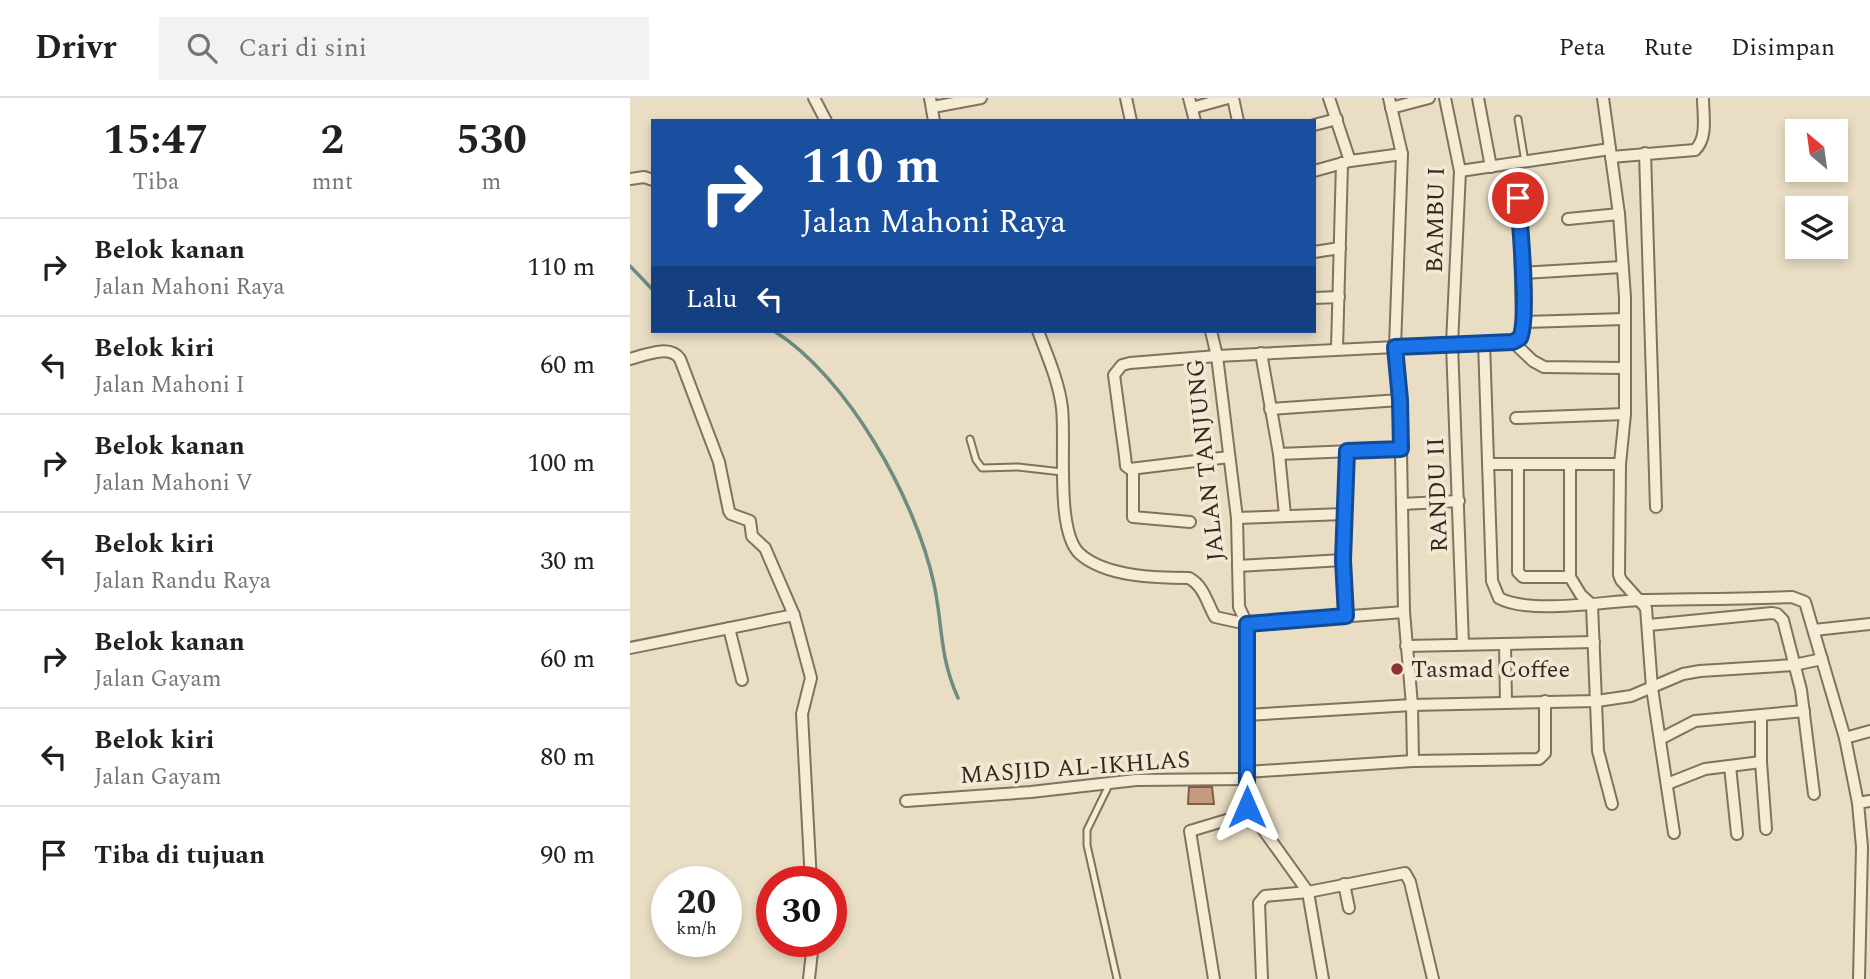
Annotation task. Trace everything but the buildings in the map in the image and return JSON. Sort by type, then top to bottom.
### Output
[{"type":"street","points":[[814,98],[826,119]]},
{"type":"street","points":[[932,103],[981,98]]},
{"type":"street","points":[[1126,98],[1131,119]]},
{"type":"street","points":[[1191,103],[1231,98],[1237,119]]},
{"type":"street","points":[[1329,98],[1337,119],[1346,162],[1337,349]]},
{"type":"street","points":[[1413,761],[1412,705],[1404,612],[1400,400],[1395,347],[1402,154],[1390,103],[1429,98]]},
{"type":"street","name":"BAMBU I","points":[[1445,98],[1460,170],[1452,344]]},
{"type":"street","points":[[1478,98],[1491,167]]},
{"type":"street","points":[[1602,98],[1619,214],[1625,319],[1625,414],[1620,464],[1619,575],[1646,608],[1651,688],[1674,833]]},
{"type":"street","points":[[1460,170],[1611,153],[1695,150],[1699,147],[1703,135],[1703,98]]},
{"type":"street","points":[[1316,124],[1337,119]]},
{"type":"street","points":[[1645,153],[1656,507]]},
{"type":"street","points":[[1316,170],[1346,162],[1402,154]]},
{"type":"street","points":[[630,179],[645,177],[651,179]]},
{"type":"street","points":[[1229,457],[1133,470],[1126,466],[1114,375],[1117,369],[1130,363],[1261,353],[1513,342],[1520,338],[1522,322],[1518,198]]},
{"type":"street","points":[[1568,219],[1619,214]]},
{"type":"street","points":[[1316,252],[1340,248]]},
{"type":"street","points":[[1522,272],[1622,267]]},
{"type":"street","points":[[1316,298],[1339,297]]},
{"type":"street","points":[[1522,322],[1625,319]]},
{"type":"street","points":[[1039,333],[1062,405],[1063,472],[1068,531],[1070,541],[1079,553],[1105,567],[1138,575],[1189,578],[1203,591],[1215,617],[1247,624],[1404,612]]},
{"type":"street","name":"JALAN TANJUNG","points":[[1211,333],[1217,356],[1237,518],[1239,607],[1247,624],[1247,807],[1250,813]]},
{"type":"street","points":[[1484,342],[1492,581],[1499,598],[1519,604],[1592,605],[1640,600],[1792,597],[1805,602],[1864,802],[1859,979]]},
{"type":"street","points":[[1513,342],[1533,361],[1544,367],[1624,368]]},
{"type":"street","name":"RANDU II","points":[[1452,344],[1463,644]]},
{"type":"street","points":[[630,359],[668,350],[676,353],[680,359],[719,462],[729,511],[748,519],[752,536],[765,548],[794,615],[811,678],[802,714],[810,866]]},
{"type":"street","points":[[1261,353],[1279,454],[1285,515]]},
{"type":"street","points":[[1270,409],[1400,400]]},
{"type":"street","points":[[1516,418],[1625,414]]},
{"type":"street","points":[[1279,454],[1401,449]]},
{"type":"street","points":[[1346,616],[1343,560],[1347,451]]},
{"type":"street","points":[[1488,464],[1620,464]]},
{"type":"street","points":[[1518,464],[1518,572],[1523,577],[1570,577]]},
{"type":"street","points":[[1570,464],[1570,577],[1575,588],[1592,605],[1598,751],[1612,804]]},
{"type":"street","points":[[1133,470],[1133,517],[1190,522]]},
{"type":"street","points":[[1402,504],[1459,501]]},
{"type":"street","points":[[1237,518],[1344,514]]},
{"type":"street","points":[[1238,566],[1343,560]]},
{"type":"street","points":[[1649,625],[1777,614],[1783,620],[1801,690],[1814,794]]},
{"type":"street","points":[[630,648],[794,615]]},
{"type":"street","points":[[1814,630],[1870,624]]},
{"type":"street","points":[[729,628],[742,680]]},
{"type":"street","points":[[1406,646],[1594,642]]},
{"type":"street","points":[[1505,644],[1506,702]]},
{"type":"street","points":[[1247,715],[1412,705],[1597,701],[1631,696],[1683,674],[1794,665],[1822,659]]},
{"type":"street","name":"MASJID AL-IKHLAS","points":[[906,801],[1031,792],[1111,782],[1247,775],[1413,761],[1539,759],[1545,753],[1545,701]]},
{"type":"street","points":[[1660,738],[1695,722],[1804,711]]},
{"type":"street","points":[[1761,716],[1766,830]]},
{"type":"street","points":[[1845,738],[1870,732]]},
{"type":"street","points":[[1667,784],[1694,772],[1761,762]]},
{"type":"street","points":[[1730,766],[1737,834]]},
{"type":"street","points":[[1214,979],[1190,831],[1250,813],[1307,892],[1323,979]]},
{"type":"street","points":[[1262,979],[1260,900],[1265,896],[1307,892],[1405,873],[1433,979]]},
{"type":"street","points":[[1344,884],[1349,908]]},
{"type":"street","points":[[809,979],[811,957]]},
{"type":"lane","points":[[1518,119],[1525,162]]},
{"type":"lane","points":[[970,439],[976,460],[982,468],[1018,467],[1063,472]]},
{"type":"lane","points":[[1111,782],[1087,830],[1087,845],[1117,979]]},
{"type":"waterway","points":[[630,266],[651,288]]},
{"type":"waterway","points":[[777,333],[828,378],[875,443],[895,479],[925,551],[937,599],[948,668],[958,698]]},
{"type":"place","name":"Tasmad Coffee","points":[[1397,669]]},
{"type":"route","points":[[1247,807],[1247,624],[1346,616],[1343,560],[1347,451],[1401,449],[1395,347],[1513,342],[1520,338],[1522,272],[1518,198]]}]
